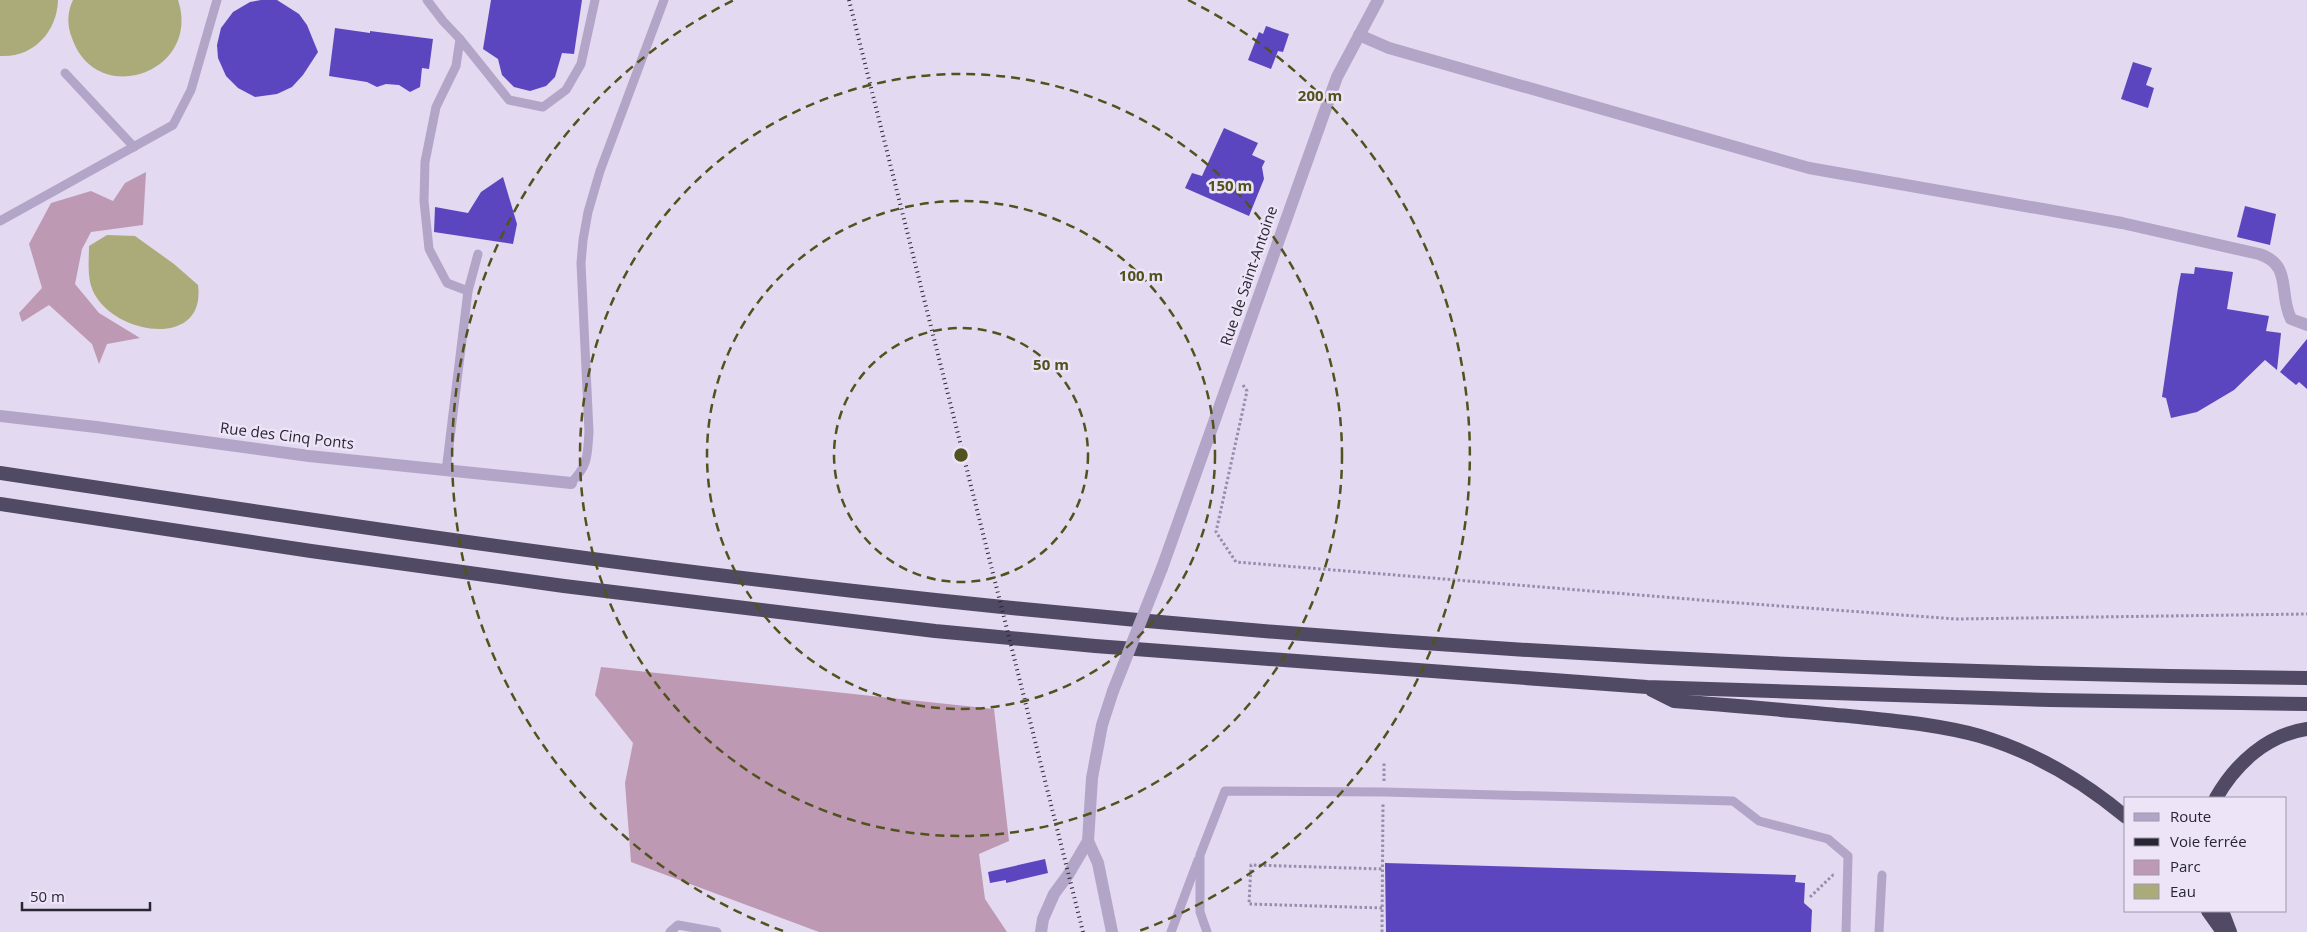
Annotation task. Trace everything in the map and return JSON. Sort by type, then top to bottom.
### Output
[{"type":"highway","points":[[0,473],[522,551],[856,592],[1098,616],[1378,640],[1700,661],[2030,674],[2307,678]]},
{"type":"highway","points":[[0,504],[442,570],[935,631],[1244,658],[1647,687],[2050,700],[2307,704]]},
{"type":"highway","points":[[1647,687],[1674,701],[1927,724],[1981,736],[2030,755],[2062,772],[2102,797],[2124,815]]},
{"type":"highway","points":[[2217,797],[2225,783],[2256,750],[2271,739],[2307,729]]},
{"type":"highway","points":[[2209,912],[2223,932]]},
{"type":"highway","points":[[2222,912],[2230,932]]},
{"type":"street","name":"Rue de Saint-Antoine","points":[[1088,841],[1092,778],[1102,725],[1113,691],[1162,568],[1337,77],[1378,0]]},
{"type":"street","points":[[1359,35],[1389,48],[1809,168],[2122,224],[2259,254],[2271,258],[2278,264],[2283,278],[2287,311],[2291,319],[2307,325]]},
{"type":"street","name":"Rue des Cinq Ponts","points":[[0,416],[106,428],[309,456],[571,483]]},
{"type":"street","points":[[1041,932],[1043,919],[1054,894],[1068,875],[1088,841]]},
{"type":"street","points":[[1088,841],[1098,862],[1112,932]]},
{"type":"lane","points":[[0,221],[173,125],[191,90],[217,0]]},
{"type":"lane","points":[[427,0],[509,100],[543,107],[566,90],[581,64],[595,0]]},
{"type":"lane","points":[[571,483],[584,469],[588,447],[582,263],[586,221],[600,171],[664,0]]},
{"type":"lane","points":[[460,39],[456,66],[436,107],[425,162],[424,201],[429,248],[446,283],[468,291]]},
{"type":"lane","points":[[65,73],[134,147]]},
{"type":"lane","points":[[446,471],[468,291],[478,254]]},
{"type":"lane","points":[[1170,932],[1225,791],[1384,792],[1733,801],[1759,821],[1828,839],[1848,856],[1846,932]]},
{"type":"lane","points":[[1200,855],[1200,912],[1207,932]]},
{"type":"lane","points":[[1879,932],[1882,875]]},
{"type":"lane","points":[[670,932],[678,925],[717,932]]},
{"type":"path","points":[[1232,374],[1247,391],[1216,532],[1236,562],[1713,602],[1956,619],[2307,614]]},
{"type":"path","points":[[1382,932],[1384,762]]},
{"type":"path","points":[[1382,908],[1249,904],[1251,866],[1383,870]]},
{"type":"green space","points":[[146,172],[143,225],[91,232],[82,249],[75,284],[99,313],[140,338],[107,344],[99,364],[92,344],[49,305],[22,322],[19,313],[42,288],[29,244],[51,203],[91,191],[113,201],[125,183]]},
{"type":"green space","points":[[601,667],[994,709],[1009,841],[979,854],[985,899],[1007,932],[819,932],[631,862],[625,783],[633,743],[595,695]]},
{"type":"water","points":[[0,0],[58,0],[57,12],[53,23],[41,41],[33,48],[23,53],[0,56]]},
{"type":"water","points":[[73,0],[178,0],[181,26],[175,47],[161,63],[143,73],[122,76],[102,72],[84,60],[72,38],[68,19]]},
{"type":"water","points":[[107,235],[135,236],[174,264],[198,285],[197,305],[189,319],[176,326],[160,329],[142,327],[124,321],[109,311],[93,292],[89,266],[89,246]]},
{"type":"building","points":[[277,0],[299,14],[307,25],[318,52],[303,75],[292,87],[277,94],[255,97],[238,88],[226,76],[218,58],[217,45],[221,28],[233,12],[250,2]]},
{"type":"building","points":[[491,0],[582,0],[574,54],[562,53],[555,77],[546,86],[530,91],[514,87],[502,75],[498,59],[483,49]]},
{"type":"building","points":[[1266,26],[1289,34],[1283,52],[1278,51],[1271,69],[1248,60],[1259,32],[1263,34]]},
{"type":"building","points":[[335,28],[433,39],[429,69],[422,68],[420,87],[410,92],[399,85],[386,84],[377,87],[367,82],[329,76]]},
{"type":"building","points":[[2133,62],[2152,68],[2146,85],[2154,88],[2148,108],[2121,99]]},
{"type":"building","points":[[1224,128],[1258,143],[1252,155],[1265,161],[1262,167],[1264,179],[1249,216],[1185,188],[1192,173],[1202,176]]},
{"type":"building","points":[[503,177],[517,224],[513,244],[434,232],[435,207],[468,213],[481,192]]},
{"type":"building","points":[[2245,206],[2276,214],[2270,245],[2237,237]]},
{"type":"building","points":[[2195,267],[2233,272],[2227,309],[2269,316],[2266,331],[2281,333],[2277,370],[2265,360],[2234,390],[2197,412],[2171,418],[2166,398],[2162,397],[2178,288],[2181,273],[2194,274]]},
{"type":"building","points":[[2307,339],[2307,389],[2299,382],[2296,385],[2280,372]]},
{"type":"building","points":[[1045,859],[1048,873],[1006,883],[1006,880],[990,883],[988,872]]},
{"type":"building","points":[[1385,863],[1796,875],[1795,882],[1805,883],[1804,903],[1812,910],[1811,932],[1386,932]]},
{"type":"railway","points":[[849,0],[1083,932]]}]
